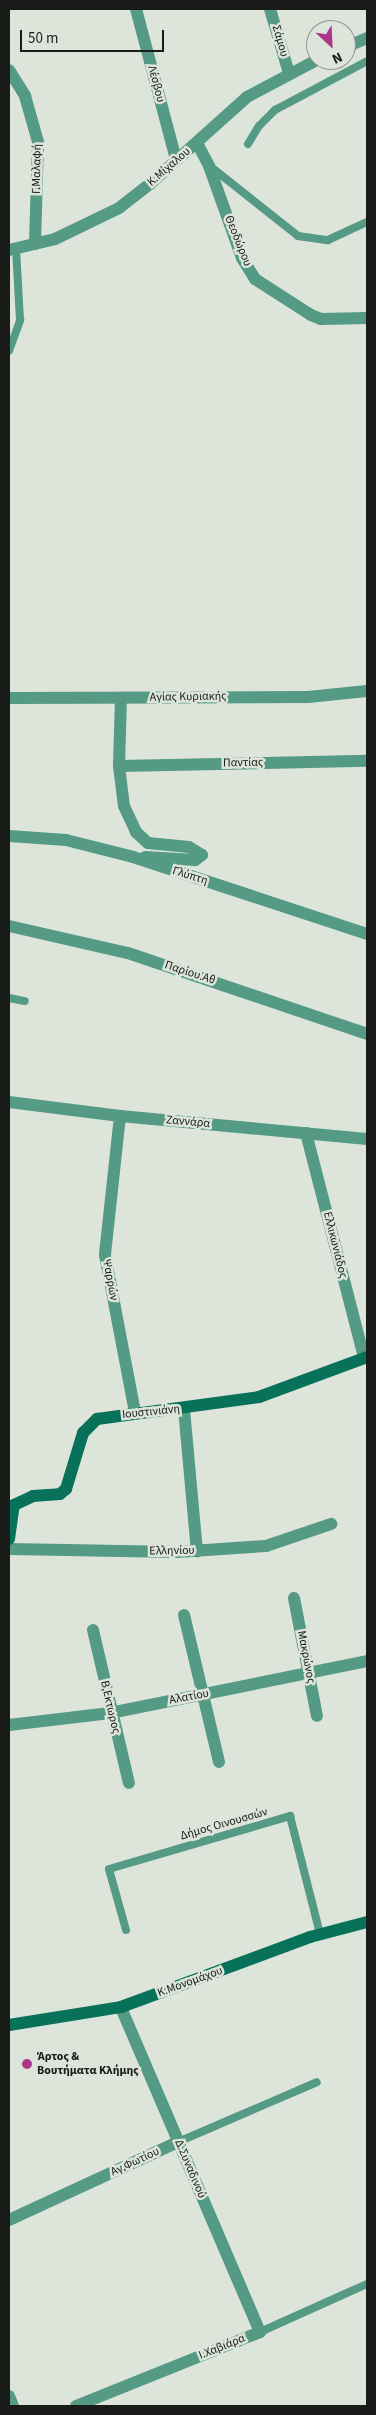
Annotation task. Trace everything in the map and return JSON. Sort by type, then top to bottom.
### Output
[{"type":"main road","name":"Ιουστινιάνη","points":[[9,1539],[14,1505],[33,1496],[60,1494],[66,1489],[83,1433],[89,1424],[97,1419],[135,1413],[184,1409],[259,1397],[365,1357]]},
{"type":"main road","name":"Κ.Μονομάχου","points":[[9,2025],[121,2007],[320,1934],[367,1922]]},
{"type":"street","name":"Λέσβου","points":[[136,9],[176,158]]},
{"type":"street","name":"Σάμου","points":[[270,9],[289,73]]},
{"type":"street","name":"Κ.Μίχαλου","points":[[12,249],[72,232],[119,208],[176,158],[197,143],[247,97],[306,65]]},
{"type":"street","name":"Γ.Μαλαφή","points":[[9,70],[25,96],[38,142],[35,244]]},
{"type":"street","name":"Θεοδώρου","points":[[197,143],[209,166],[242,258],[255,278],[311,315],[329,319],[367,318]]},
{"type":"street","name":"Αγίας Κυριακής","points":[[9,698],[308,697],[367,691]]},
{"type":"street","points":[[121,698],[119,766],[124,806],[142,839],[148,843],[189,847],[202,855],[194,860],[133,857]]},
{"type":"street","name":"Παντίας","points":[[119,766],[367,761]]},
{"type":"street","name":"Γλύπτη","points":[[9,836],[66,840],[133,857],[367,934]]},
{"type":"street","name":"Παρίου.Αθ","points":[[9,926],[128,954],[367,1034]]},
{"type":"street","name":"Ζαννάρα","points":[[9,1102],[120,1116],[367,1139]]},
{"type":"street","name":"Ψαρρών","points":[[120,1116],[105,1255],[135,1413]]},
{"type":"street","name":"Ελλικωνιάδος","points":[[306,1133],[365,1357]]},
{"type":"street","points":[[184,1409],[196,1551]]},
{"type":"street","name":"Ελληνίου","points":[[9,1549],[196,1551],[266,1546],[331,1524]]},
{"type":"street","name":"Μακρώνος","points":[[294,1598],[317,1716]]},
{"type":"street","points":[[184,1615],[219,1762]]},
{"type":"street","name":"Β,Εκτωρος","points":[[93,1630],[110,1713],[129,1783]]},
{"type":"street","name":"Αλατίου","points":[[10,1721],[110,1713],[308,1671],[367,1661]]},
{"type":"street","name":"Δ.Συναδινού","points":[[121,2007],[260,2332]]},
{"type":"street","name":"Αγ.Φωτίου","points":[[9,2220],[178,2142]]},
{"type":"street","name":"Ι.Χαβιάρα","points":[[76,2406],[260,2332]]},
{"type":"street","points":[[9,2396],[13,2406]]},
{"type":"lane","points":[[248,144],[259,126],[275,110],[367,61]]},
{"type":"lane","points":[[209,166],[298,236],[328,240],[367,222]]},
{"type":"lane","points":[[9,351],[20,320],[12,249]]},
{"type":"lane","points":[[9,998],[24,1001]]},
{"type":"lane","name":"Δήμος Οινουσσών","points":[[126,1930],[109,1869],[290,1816],[320,1934]]},
{"type":"lane","name":"Αγ.Φωτίου","points":[[178,2142],[317,2082]]},
{"type":"lane","name":"Ι.Χαβιάρα","points":[[260,2332],[367,2284]]},
{"type":"place","name":"Άρτος & Βουτήματα Κλήμης","points":[[27,2064]]}]
